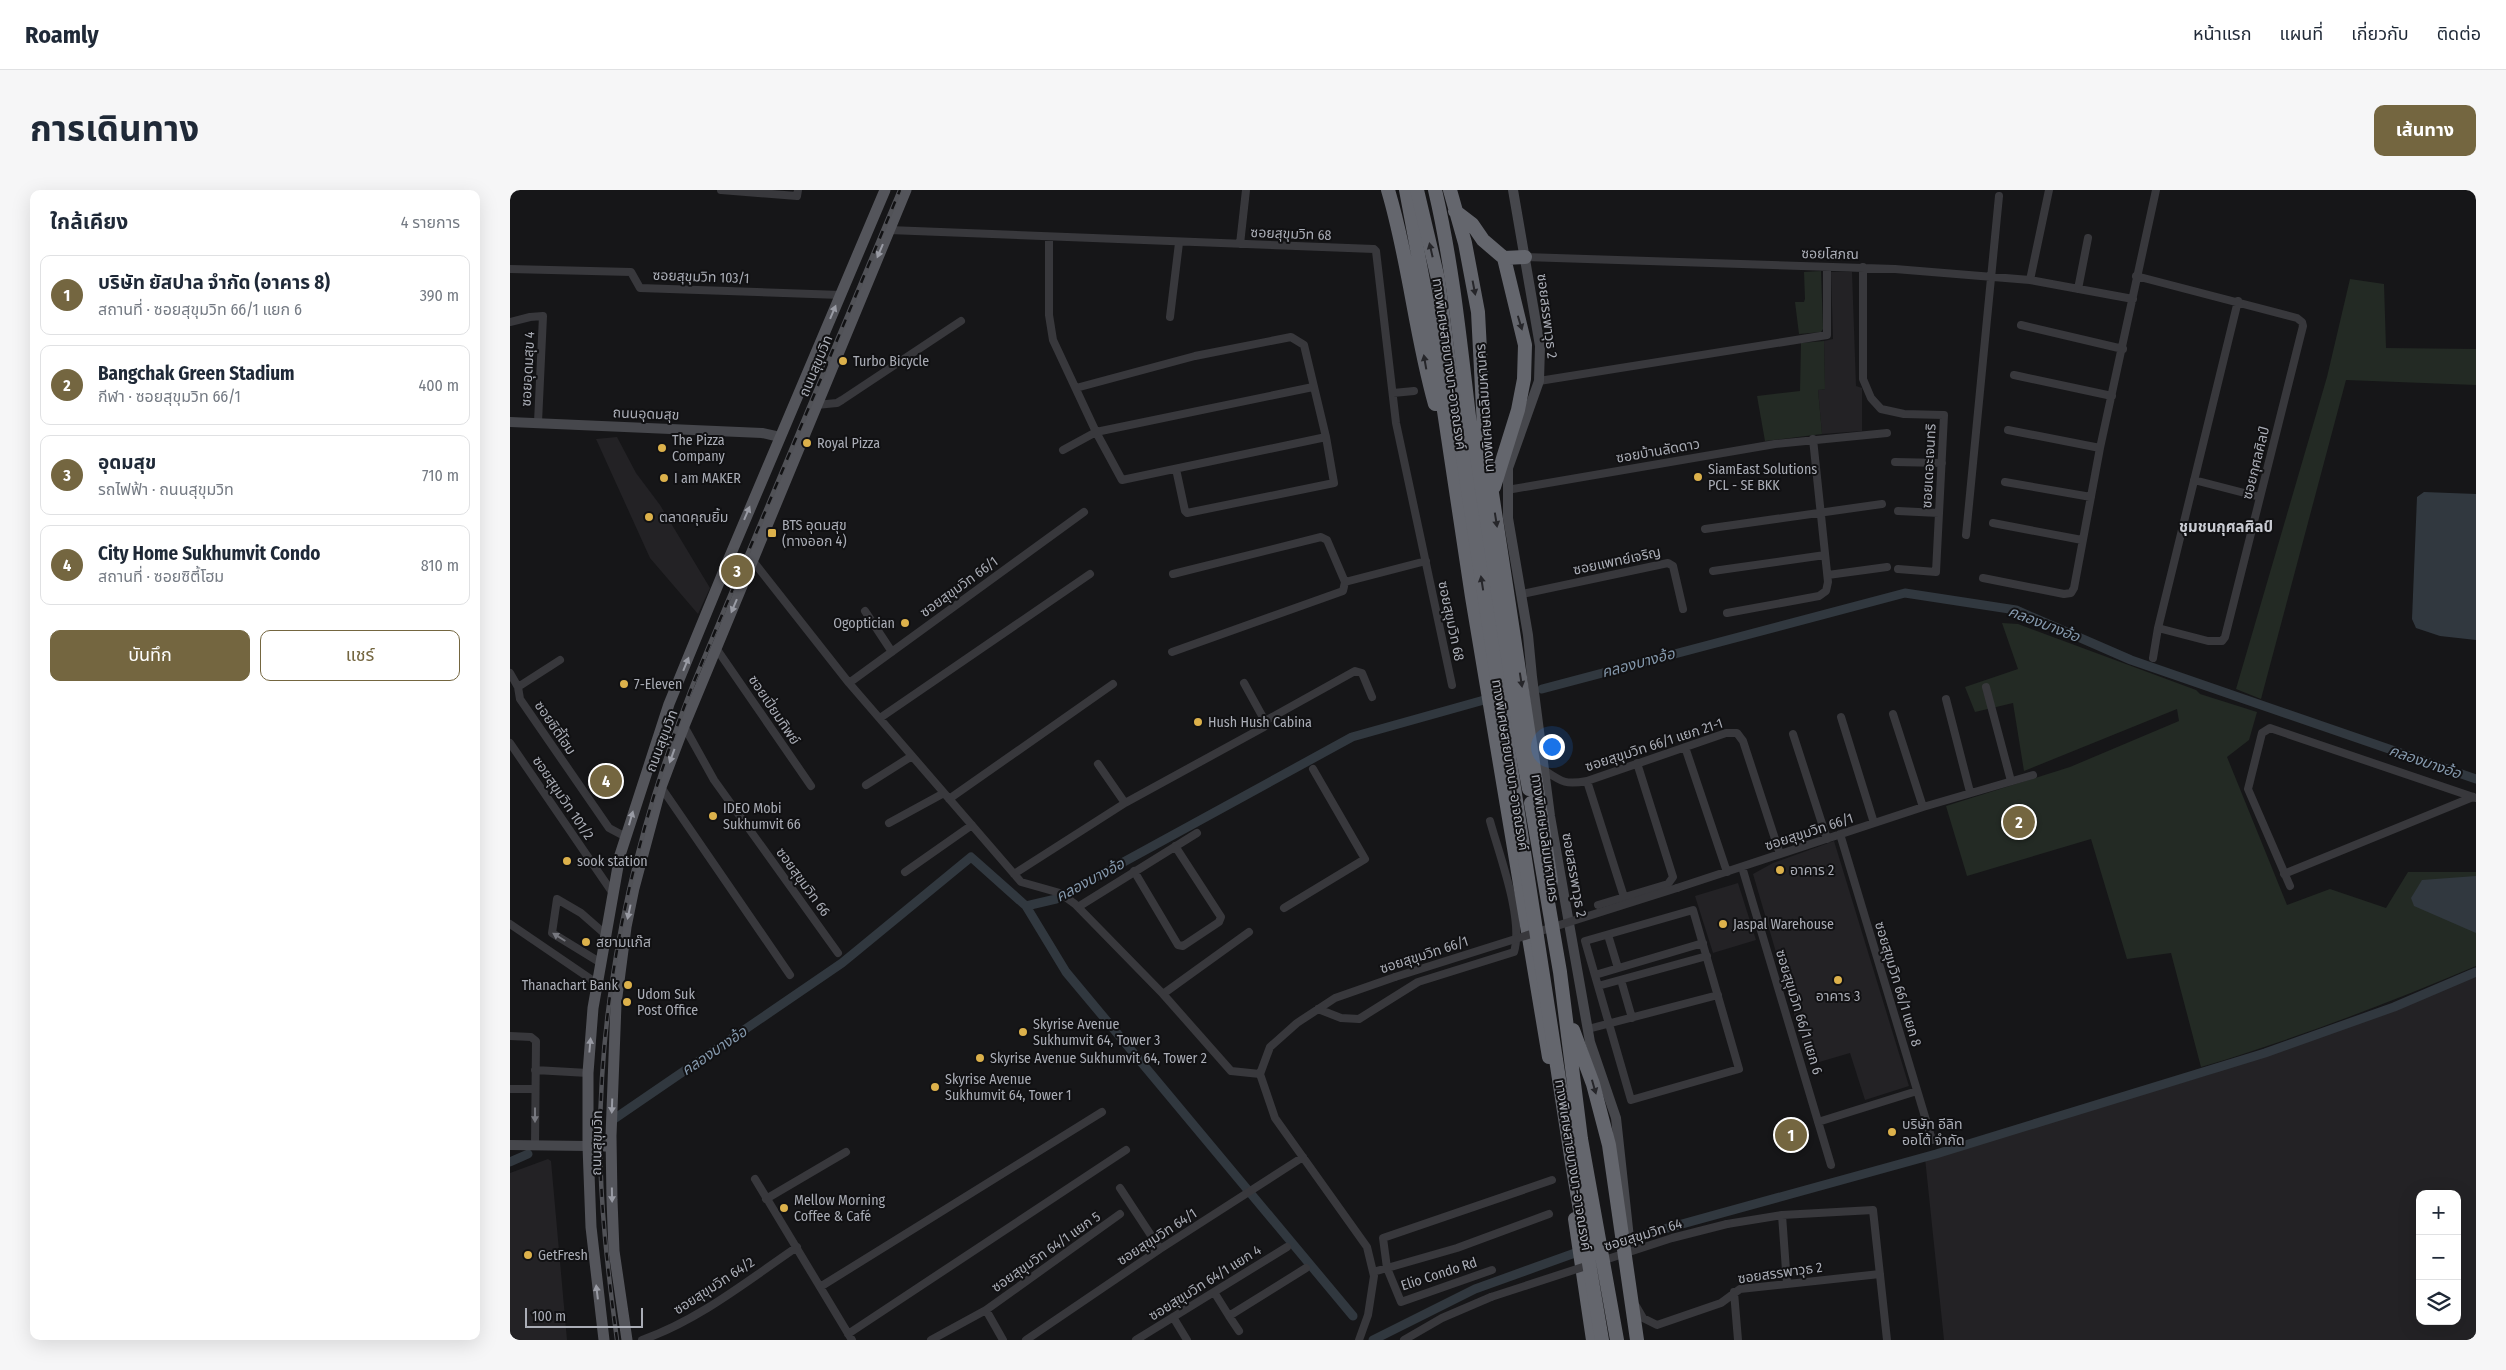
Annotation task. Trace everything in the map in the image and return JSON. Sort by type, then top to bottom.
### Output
[{"type":"highway","points":[[1388,190],[1408,270],[1428,378],[1451,460]]},
{"type":"highway","points":[[1397,190],[1420,258]]},
{"type":"highway","points":[[1406,190],[1420,258],[1593,1340]]},
{"type":"highway","name":"ทางพิเศษสายบางนา-อาจณรงค์","points":[[1417,190],[1439,288],[1454,403],[1570,1153],[1602,1340]]},
{"type":"highway","name":"ทางพิเศษสายบางนา-อาจณรงค์","points":[[1435,190],[1457,318],[1473,449],[1501,636],[1543,866],[1565,1008],[1581,1139],[1616,1340]]},
{"type":"highway","name":"ทางพิเศษเฉลิมมหานคร","points":[[1450,190],[1464,243],[1478,312],[1485,447],[1538,788],[1570,1020],[1583,1134],[1616,1340]]},
{"type":"highway","points":[[1455,211],[1472,224],[1483,240],[1504,258],[1525,346],[1524,379],[1513,433],[1497,472],[1492,498]]},
{"type":"highway","points":[[1504,258],[1525,257]]},
{"type":"highway","points":[[1565,1008],[1593,1084],[1609,1145],[1637,1340]]},
{"type":"main road","name":"ถนนสุขุมวิท","points":[[604,1340],[591,1226],[588,1074],[598,984],[612,892],[626,837],[670,704],[780,437],[885,190]]},
{"type":"main road","name":"ถนนสุขุมวิท","points":[[627,1340],[614,1251],[611,1146],[616,1004],[626,927],[661,788],[684,726],[906,190]]},
{"type":"main road","points":[[871,224],[889,230]]},
{"type":"main road","points":[[780,437],[799,446]]},
{"type":"main road","points":[[588,1146],[611,1146]]},
{"type":"street","points":[[721,190],[797,196],[798,190]]},
{"type":"street","points":[[1240,244],[1246,190]]},
{"type":"street","name":"ซอยสรรพาวุธ 2","points":[[1513,190],[1540,346],[1540,381],[1508,468],[1508,518],[1522,594],[1550,816],[1590,1042],[1616,1118],[1636,1308],[1649,1323],[1657,1325],[1721,1303],[1740,1289],[1880,1274]]},
{"type":"street","points":[[2030,280],[2049,190]]},
{"type":"street","points":[[1983,578],[2064,594],[2071,592],[2074,588],[2100,448],[2156,190]]},
{"type":"street","points":[[1966,535],[1999,196]]},
{"type":"street","name":"ซอยสุขุมวิท 68","points":[[889,230],[1179,243],[1374,249],[1376,251],[1393,393],[1411,502],[1426,562],[1452,685]]},
{"type":"street","points":[[1049,237],[1049,315],[1053,340],[1096,432],[1122,480],[1326,438]]},
{"type":"street","points":[[2078,289],[2088,238]]},
{"type":"street","points":[[1170,317],[1179,243]]},
{"type":"street","name":"ซอยโสภณ","points":[[1525,257],[1827,268],[1863,267],[2030,280],[2132,299]]},
{"type":"street","name":"ซอยเดอะเจนทริ","points":[[1863,267],[1863,379],[1871,398],[1881,410],[1904,414],[1944,416],[1936,572],[1898,569]]},
{"type":"street","points":[[1540,381],[1827,335],[1827,268]]},
{"type":"street","name":"ซอยสุขุมวิท 103/1","points":[[510,269],[630,272],[640,288],[841,294]]},
{"type":"street","name":"ซอยกุศลศิลป์","points":[[2136,276],[2238,301],[2297,318],[2302,322],[2303,326],[2222,641],[2208,641],[2158,628]]},
{"type":"street","points":[[2154,658],[2158,628],[2238,301]]},
{"type":"street","name":"ซอยอุดมสุข 4","points":[[510,322],[543,316],[538,422]]},
{"type":"street","points":[[816,405],[837,403],[961,321]]},
{"type":"street","points":[[2021,325],[2123,349]]},
{"type":"street","points":[[1076,388],[1195,356],[1291,337],[1304,345],[1312,388],[1326,438],[1334,480],[1332,484],[1187,513],[1176,469]]},
{"type":"street","points":[[2014,375],[2112,396]]},
{"type":"street","points":[[1063,450],[1096,432],[1312,388]]},
{"type":"street","points":[[1393,393],[1414,391]]},
{"type":"street","name":"ถนนอุดมสุข","points":[[510,422],[762,433],[780,437]]},
{"type":"street","points":[[2008,430],[2100,448]]},
{"type":"street","name":"ซอยบ้านลัดดาว","points":[[1507,490],[1813,439],[1887,433]]},
{"type":"street","points":[[1727,613],[1821,596],[1827,588],[1828,575],[1813,439]]},
{"type":"street","points":[[1895,462],[1942,463]]},
{"type":"street","points":[[2194,480],[2260,497]]},
{"type":"street","points":[[2006,482],[2091,497]]},
{"type":"street","points":[[1706,528],[1882,504]]},
{"type":"street","points":[[1898,511],[1938,513]]},
{"type":"street","name":"ซอยสุขุมวิท 66/1","points":[[849,683],[1084,512]]},
{"type":"street","points":[[1993,524],[2082,540]]},
{"type":"street","points":[[1172,652],[1340,593],[1344,590],[1345,582],[1327,540],[1321,537],[1173,574]]},
{"type":"street","points":[[1713,571],[1825,555]]},
{"type":"street","points":[[753,561],[849,683],[1021,882],[1060,893],[1077,905],[1163,994],[1231,1071],[1260,1074],[1275,1118],[1367,1247],[1373,1272],[1368,1315],[1359,1340]]},
{"type":"street","points":[[1345,582],[1426,562]]},
{"type":"street","name":"ซอยแพทย์เจริญ","points":[[1522,594],[1668,563],[1673,566],[1683,609]]},
{"type":"street","points":[[1828,575],[1886,567]]},
{"type":"street","points":[[880,718],[1090,574]]},
{"type":"street","points":[[865,611],[892,652]]},
{"type":"street","name":"ซอยเปี่ยมทิพย์","points":[[716,648],[810,786]]},
{"type":"street","points":[[518,686],[560,660]]},
{"type":"street","points":[[1264,721],[1355,671],[1362,673],[1372,697]]},
{"type":"street","name":"ซอยซิตี้โฮม","points":[[510,673],[518,686],[520,698],[609,828],[626,837]]},
{"type":"street","points":[[1014,874],[1126,803],[1264,727],[1264,721],[1244,683]]},
{"type":"street","points":[[889,823],[946,796],[1113,684]]},
{"type":"street","points":[[1986,687],[2011,781]]},
{"type":"street","points":[[1946,699],[1970,792]]},
{"type":"street","points":[[1893,714],[1922,807]]},
{"type":"street","points":[[1841,717],[1874,823]]},
{"type":"street","name":"ซอยสุขุมวิท 66","points":[[684,726],[714,780],[838,953]]},
{"type":"street","points":[[2290,886],[2248,789],[2262,733],[2270,728],[2475,797]]},
{"type":"street","name":"ซอยสุขุมวิท 66/1 แยก 21-1","points":[[1544,770],[1560,781],[1571,784],[1587,781],[1726,733],[1737,733],[1743,741],[1780,854]]},
{"type":"street","points":[[1793,734],[1827,839]]},
{"type":"street","name":"ซอยสุขุมวิท 101/2","points":[[510,743],[612,892]]},
{"type":"street","points":[[1686,747],[1727,872]]},
{"type":"street","points":[[866,786],[912,756]]},
{"type":"street","points":[[1598,905],[1668,884],[1674,876],[1636,763]]},
{"type":"street","points":[[1098,764],[1126,803]]},
{"type":"street","points":[[1284,908],[1365,860],[1313,768]]},
{"type":"street","name":"ซอยสุขุมวิท 66/1","points":[[1260,1074],[1270,1047],[1297,1022],[1335,998],[1922,807],[2033,775]]},
{"type":"street","points":[[1587,781],[1624,897]]},
{"type":"street","points":[[661,788],[790,975]]},
{"type":"street","points":[[2284,874],[2475,797]]},
{"type":"street","points":[[1318,1009],[1341,1018],[1358,1019],[1418,982],[1514,952],[1517,934],[1511,896],[1490,821]]},
{"type":"street","points":[[905,872],[972,825]]},
{"type":"street","points":[[1077,905],[1197,833]]},
{"type":"street","name":"ซอยสุขุมวิท 66/1 แยก 8","points":[[1840,834],[1932,1140]]},
{"type":"street","points":[[1134,871],[1178,945],[1183,946],[1219,922],[1221,916],[1175,846]]},
{"type":"street","name":"ซอยสุขุมวิท 66/1 แยก 6","points":[[1742,867],[1831,1165]]},
{"type":"street","points":[[601,963],[552,933],[557,899],[581,913],[605,934]]},
{"type":"street","points":[[1693,910],[1739,1069],[1631,1100],[1585,941],[1608,935],[1693,910]]},
{"type":"street","points":[[510,924],[598,984]]},
{"type":"street","points":[[1163,994],[1249,932]]},
{"type":"street","points":[[1608,935],[1618,968]]},
{"type":"street","points":[[1595,975],[1703,943]]},
{"type":"street","points":[[1598,986],[1707,956]]},
{"type":"street","points":[[1621,980],[1632,1018]]},
{"type":"street","points":[[1588,1029],[1718,995]]},
{"type":"street","points":[[510,1036],[531,1037],[536,1041],[535,1145]]},
{"type":"street","points":[[535,1070],[588,1074]]},
{"type":"street","points":[[510,1089],[535,1089]]},
{"type":"street","points":[[1818,1122],[1917,1091]]},
{"type":"street","points":[[820,1287],[1102,1112]]},
{"type":"street","points":[[510,1145],[588,1146]]},
{"type":"street","points":[[755,1179],[850,1337],[1126,1150]]},
{"type":"street","points":[[766,1199],[846,1152]]},
{"type":"street","name":"ซอยสุขุมวิท 64/1","points":[[1026,1340],[1160,1249],[1302,1157]]},
{"type":"street","points":[[1387,1268],[1383,1238],[1552,1180]]},
{"type":"street","points":[[1120,1188],[1160,1249]]},
{"type":"street","name":"ซอยสุขุมวิท 64","points":[[1404,1340],[1442,1318],[1491,1297],[1672,1238],[1727,1224],[1782,1215],[1872,1210],[1880,1274]]},
{"type":"street","name":"ซอยสุขุมวิท 64/1 แยก 5","points":[[986,1310],[1120,1214]]},
{"type":"street","points":[[1373,1272],[1457,1248],[1549,1214]]},
{"type":"street","points":[[1782,1215],[1787,1284]]},
{"type":"street","name":"ซอยสุขุมวิท 64/2","points":[[642,1340],[662,1333],[704,1312],[797,1247]]},
{"type":"street","name":"ซอยสุขุมวิท 64/1 แยก 4","points":[[1136,1340],[1287,1247]]},
{"type":"street","points":[[1230,1316],[1306,1268]]},
{"type":"street","name":"Elio Condo Rd","points":[[1387,1268],[1400,1302],[1492,1270]]},
{"type":"street","points":[[1880,1274],[1888,1340]]},
{"type":"street","points":[[1214,1292],[1239,1330]]},
{"type":"street","points":[[1734,1292],[1738,1340]]},
{"type":"street","points":[[931,1340],[986,1310],[1003,1340]]},
{"type":"street","points":[[1173,1317],[1187,1340]]},
{"type":"shaded area","points":[[1821,271],[1823,329],[1821,332],[1799,334],[1795,302],[1804,302],[1805,299],[1804,272]]},
{"type":"shaded area","points":[[1831,272],[1852,272],[1856,386],[1862,388],[1862,431],[1822,434],[1818,390],[1825,389],[1824,341],[1833,339]]},
{"type":"shaded area","points":[[2350,279],[2384,284],[2386,348],[2476,349],[2476,385],[2346,380],[2261,699],[2236,689],[2327,377]]},
{"type":"shaded area","points":[[1824,341],[1825,389],[1818,390],[1822,434],[1765,441],[1757,396],[1800,391],[1801,343]]},
{"type":"shaded area","name":"ตลาดคุณยิ้ม","points":[[617,437],[636,473],[660,505],[710,588],[698,614],[650,558],[596,439]]},
{"type":"shaded area","points":[[2424,492],[2476,494],[2476,640],[2440,636],[2416,628],[2412,619],[2417,497]]},
{"type":"shaded area","points":[[2002,623],[2018,624],[2196,690],[2200,694],[2257,712],[2249,740],[2227,757],[2287,905],[2330,889],[2386,908],[2408,872],[2476,872],[2476,966],[2340,1020],[2271,1045],[2201,1067],[2171,953],[2127,959],[2091,839],[1967,876],[1946,806],[2070,767],[2179,721],[2177,709],[2024,771],[2013,703],[1975,712],[1965,687],[2018,669]]},
{"type":"shaded area","points":[[1834,841],[1909,1086],[1865,1100],[1850,1053],[1809,1065],[1753,874],[1773,863]]},
{"type":"shaded area","points":[[2476,876],[2476,933],[2414,906],[2411,898],[2422,880]]},
{"type":"shaded area","points":[[1738,883],[1756,940],[1713,953],[1695,896]]},
{"type":"shaded area","points":[[2476,973],[2476,1340],[1944,1340],[1925,1158],[2208,1075],[2354,1023]]},
{"type":"shaded area","points":[[548,1159],[551,1161],[567,1340],[510,1340],[510,1173]]},
{"type":"waterway","name":"คลองบางอ้อ","points":[[1542,689],[1905,593],[2016,610],[2131,660],[2476,779]]},
{"type":"waterway","name":"คลองบางอ้อ","points":[[614,1119],[842,963],[971,857],[1026,906],[1056,899],[1352,737],[1484,700]]},
{"type":"waterway","points":[[1026,906],[1066,972],[1353,1316]]},
{"type":"waterway","points":[[1635,1237],[1936,1154],[2265,1053],[2394,1007],[2476,972]]},
{"type":"waterway","name":"คลองบางอ้อ","points":[[510,1162],[528,1154]]},
{"type":"waterway","points":[[1373,1340],[1475,1289],[1575,1253]]},
{"type":"railway","points":[[617,1340],[603,1213],[600,1137],[602,1078],[607,1020],[625,906],[655,794],[693,684],[900,190]]},
{"type":"place","name":"Turbo Bicycle","points":[[843,361]]},
{"type":"place","name":"Royal Pizza","points":[[807,443]]},
{"type":"place","name":"The Pizza Company","points":[[662,448]]},
{"type":"place","name":"SiamEast Solutions PCL - SE BKK","points":[[1698,477]]},
{"type":"place","name":"I am MAKER","points":[[664,478]]},
{"type":"place","name":"ตลาดคุณยิ้ม","points":[[649,517]]},
{"type":"place","name":"BTS อุดมสุข (ทางออก 4)","points":[[772,533]]},
{"type":"place","name":"อุดมสุข","points":[[737,571]]},
{"type":"place","name":"Ogoptician","points":[[905,623]]},
{"type":"place","name":"7-Eleven","points":[[624,684]]},
{"type":"place","name":"Hush Hush Cabina","points":[[1198,722]]},
{"type":"place","name":"City Home Sukhumvit Condo","points":[[606,781]]},
{"type":"place","name":"IDEO Mobi Sukhumvit 66","points":[[713,816]]},
{"type":"place","name":"Bangchak Green Stadium","points":[[2019,822]]},
{"type":"place","name":"sook station","points":[[567,861]]},
{"type":"place","name":"อาคาร 2","points":[[1780,870]]},
{"type":"place","name":"Jaspal Warehouse","points":[[1723,924]]},
{"type":"place","name":"สยามแก๊ส","points":[[586,942]]},
{"type":"place","name":"อาคาร 3","points":[[1838,980]]},
{"type":"place","name":"Thanachart Bank","points":[[628,985]]},
{"type":"place","name":"Udom Suk Post Office","points":[[627,1002]]},
{"type":"place","name":"Skyrise Avenue Sukhumvit 64, Tower 3","points":[[1023,1032]]},
{"type":"place","name":"Skyrise Avenue Sukhumvit 64, Tower 2","points":[[980,1058]]},
{"type":"place","name":"Skyrise Avenue Sukhumvit 64, Tower 1","points":[[935,1087]]},
{"type":"place","name":"บริษัท อีลิท ออโต้ จำกัด","points":[[1892,1132]]},
{"type":"place","name":"บริษัท ยัสปาล จำกัด (อาคาร 8)","points":[[1791,1135]]},
{"type":"place","name":"Mellow Morning Coffee & Café","points":[[784,1208]]},
{"type":"place","name":"GetFresh","points":[[528,1255]]},
{"type":"district","name":"ชุมชนกุศลศิลป์","points":[[2226,527]]}]
